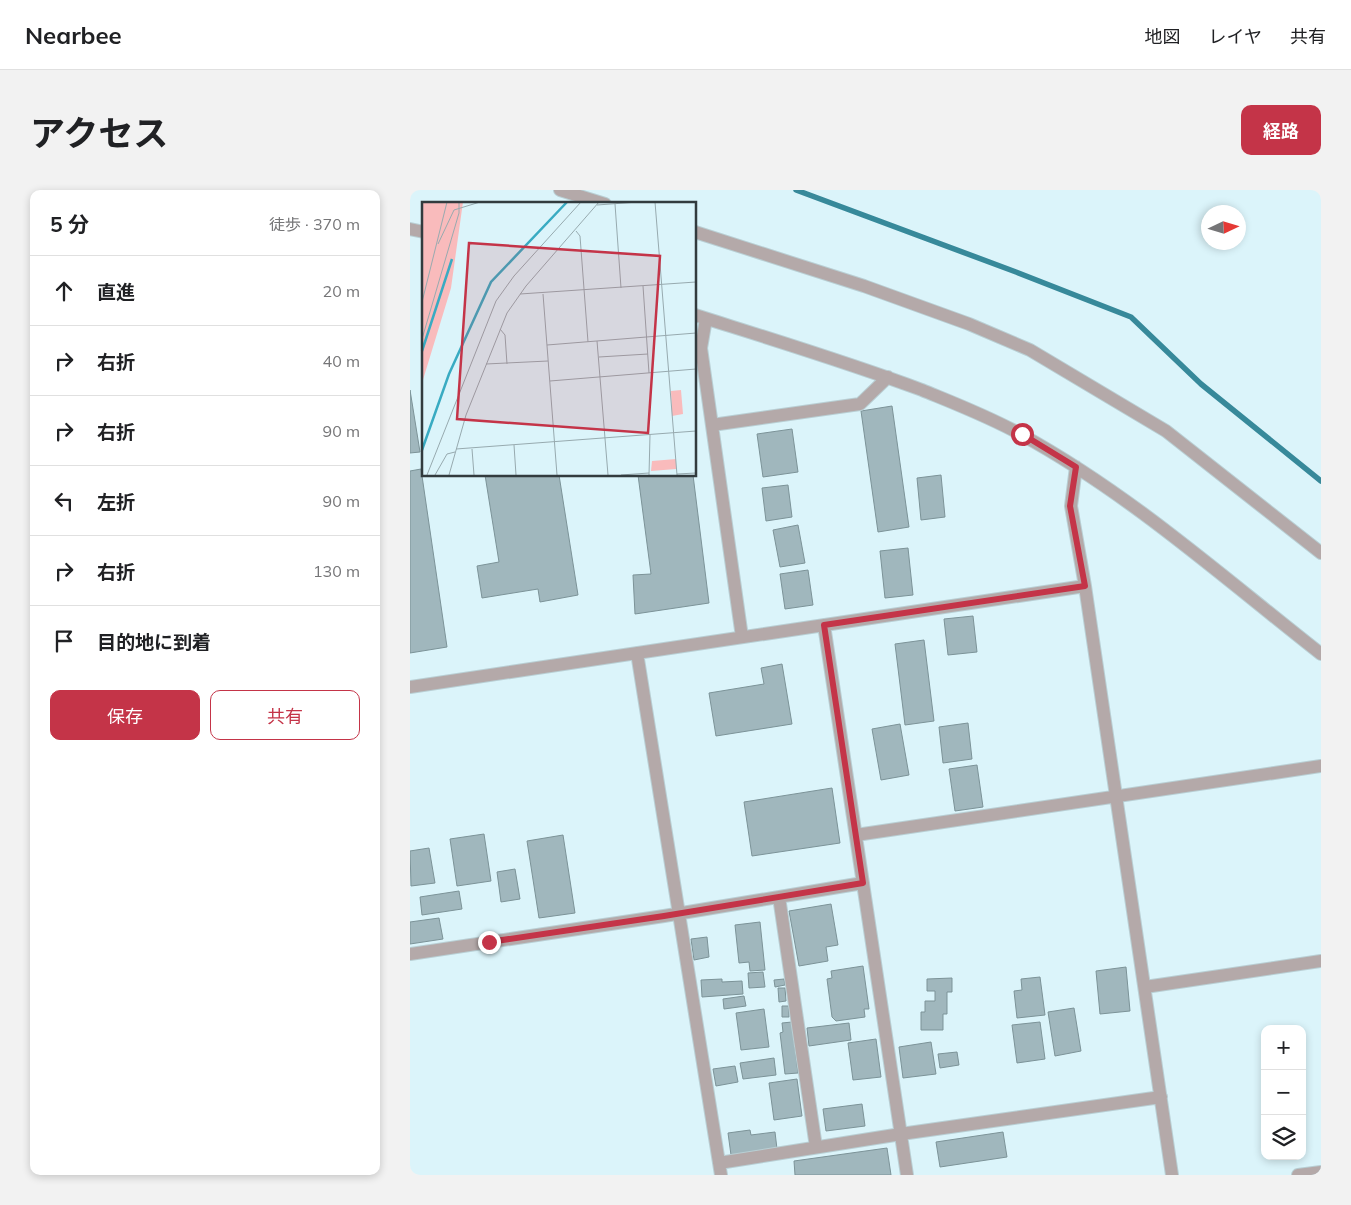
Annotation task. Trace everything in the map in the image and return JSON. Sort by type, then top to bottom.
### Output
[{"type":"street","points":[[560,190],[599,202]]},
{"type":"street","points":[[696,232],[864,286],[969,324],[1030,350],[1166,431],[1321,552]]},
{"type":"street","points":[[742,637],[701,348],[701,317],[888,377],[974,410],[1022,434],[1121,496],[1321,654]]},
{"type":"street","points":[[712,426],[860,404],[888,377]]},
{"type":"street","points":[[1076,467],[1070,506],[1085,586],[1172,1175]]},
{"type":"street","points":[[410,687],[1085,586]]},
{"type":"street","points":[[824,625],[908,1175]]},
{"type":"street","points":[[637,652],[720,1169],[816,1147],[1161,1097]]},
{"type":"street","points":[[856,835],[1321,766]]},
{"type":"street","points":[[410,954],[863,883]]},
{"type":"street","points":[[779,897],[816,1147]]},
{"type":"street","points":[[1145,987],[1321,961]]},
{"type":"street","points":[[1298,1175],[1321,1172]]},
{"type":"building","points":[[410,390],[420,452],[410,453]]},
{"type":"building","points":[[892,406],[909,527],[878,532],[861,411]]},
{"type":"building","points":[[792,429],[798,472],[763,477],[757,434]]},
{"type":"building","points":[[421,469],[447,647],[410,653],[410,471]]},
{"type":"building","points":[[941,475],[945,517],[921,520],[917,478]]},
{"type":"building","points":[[485,476],[559,476],[578,595],[540,602],[538,589],[482,598],[477,566],[499,562]]},
{"type":"building","points":[[638,476],[693,476],[709,603],[635,614],[633,575],[651,574]]},
{"type":"building","points":[[788,485],[792,517],[766,521],[762,488]]},
{"type":"building","points":[[798,525],[805,563],[780,567],[773,530]]},
{"type":"building","points":[[908,548],[913,595],[885,598],[880,551]]},
{"type":"building","points":[[808,570],[813,605],[785,609],[780,574]]},
{"type":"building","points":[[973,616],[977,652],[948,655],[944,619]]},
{"type":"building","points":[[924,640],[934,721],[905,725],[895,644]]},
{"type":"building","points":[[782,664],[792,724],[716,736],[709,693],[764,684],[761,668]]},
{"type":"building","points":[[968,723],[972,759],[943,763],[939,727]]},
{"type":"building","points":[[900,724],[909,775],[881,780],[872,729]]},
{"type":"building","points":[[977,765],[983,807],[955,811],[949,769]]},
{"type":"building","points":[[832,788],[840,843],[752,856],[744,802]]},
{"type":"building","points":[[484,834],[491,881],[457,886],[450,839]]},
{"type":"building","points":[[563,835],[575,913],[539,918],[527,841]]},
{"type":"building","points":[[429,848],[435,883],[411,886],[410,851]]},
{"type":"building","points":[[515,869],[520,899],[501,902],[497,872]]},
{"type":"building","points":[[459,891],[462,909],[422,915],[420,897]]},
{"type":"building","points":[[831,904],[838,945],[826,947],[828,961],[799,966],[789,911]]},
{"type":"building","points":[[439,918],[443,939],[410,944],[410,922]]},
{"type":"building","points":[[760,922],[765,970],[750,971],[749,962],[739,963],[735,925]]},
{"type":"building","points":[[707,937],[709,957],[694,960],[691,939]]},
{"type":"building","points":[[863,966],[869,1009],[864,1009],[865,1017],[836,1021],[832,1017],[827,979],[832,978],[831,971]]},
{"type":"building","points":[[1126,967],[1130,1011],[1100,1014],[1096,971]]},
{"type":"building","points":[[763,972],[765,987],[749,988],[748,973]]},
{"type":"building","points":[[1040,977],[1045,1015],[1017,1018],[1014,991],[1022,990],[1021,979]]},
{"type":"building","points":[[952,978],[952,992],[947,992],[947,1014],[943,1014],[943,1030],[921,1030],[921,1012],[925,1012],[925,1001],[935,1001],[935,991],[927,991],[927,979]]},
{"type":"building","points":[[722,979],[722,982],[742,981],[743,994],[702,997],[701,980]]},
{"type":"building","points":[[784,979],[785,985],[775,987],[774,980]]},
{"type":"building","points":[[778,988],[785,988],[786,1001],[779,1002]]},
{"type":"building","points":[[744,996],[746,1006],[724,1009],[723,999]]},
{"type":"building","points":[[782,1006],[789,1006],[789,1017],[782,1017]]},
{"type":"building","points":[[1074,1008],[1081,1051],[1055,1056],[1048,1012]]},
{"type":"building","points":[[764,1009],[769,1047],[741,1050],[736,1013]]},
{"type":"building","points":[[792,1022],[798,1073],[785,1074],[780,1033],[783,1032],[782,1023]]},
{"type":"building","points":[[1040,1022],[1045,1059],[1017,1063],[1012,1025]]},
{"type":"building","points":[[849,1023],[851,1040],[809,1046],[807,1028]]},
{"type":"building","points":[[876,1039],[881,1077],[853,1080],[848,1043]]},
{"type":"building","points":[[931,1042],[936,1074],[903,1078],[899,1047]]},
{"type":"building","points":[[957,1052],[959,1065],[940,1068],[938,1054]]},
{"type":"building","points":[[774,1058],[776,1075],[743,1079],[740,1063]]},
{"type":"building","points":[[735,1066],[738,1082],[716,1086],[713,1069]]},
{"type":"building","points":[[797,1079],[802,1116],[774,1120],[769,1083]]},
{"type":"building","points":[[862,1104],[865,1126],[826,1131],[823,1109]]},
{"type":"building","points":[[750,1130],[751,1135],[775,1132],[777,1149],[731,1155],[728,1133]]},
{"type":"building","points":[[1003,1132],[1007,1157],[940,1167],[936,1142]]},
{"type":"building","points":[[887,1148],[891,1175],[795,1175],[794,1161]]},
{"type":"waterway","points":[[796,190],[1131,317],[1201,384],[1321,481]]},
{"type":"route","points":[[489,942],[664,916],[863,883],[824,625],[1085,586],[1070,506],[1076,467],[1022,434]]}]
